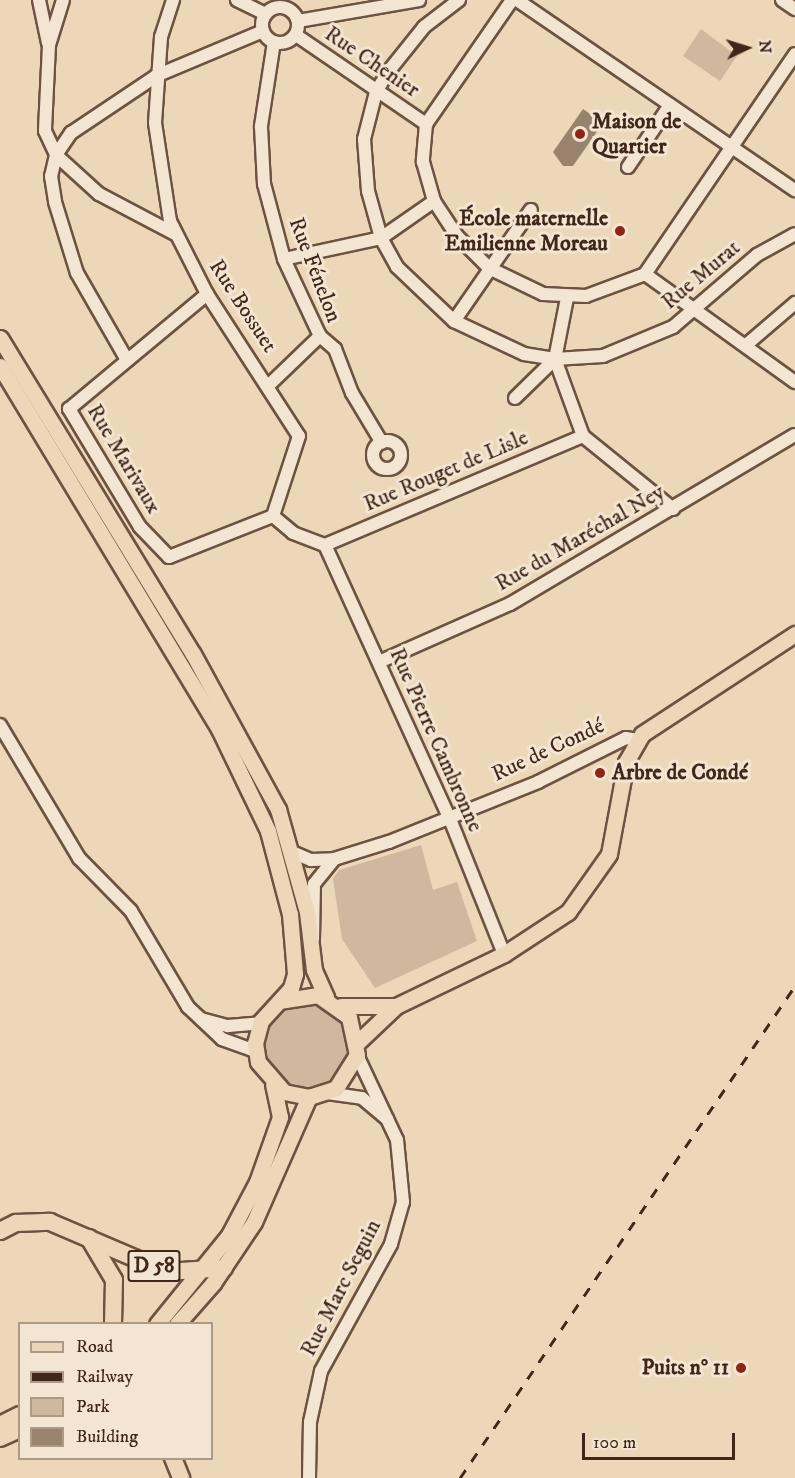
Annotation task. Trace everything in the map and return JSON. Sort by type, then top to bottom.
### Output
[{"type":"highway","points":[[0,1231],[16,1223],[50,1222],[88,1237],[114,1280],[113,1322]]},
{"type":"highway","name":"D 58","points":[[88,1237],[167,1272],[202,1272],[224,1268]]},
{"type":"highway","points":[[5,1430],[18,1417]]},
{"type":"highway","points":[[174,1460],[181,1478]]},
{"type":"main road","points":[[0,338],[244,742],[292,852],[312,946],[314,970],[326,998]]},
{"type":"main road","points":[[0,366],[249,785],[290,914],[295,974],[280,1001],[260,1023],[255,1051],[273,1085],[309,1097],[327,1093],[350,1074],[358,1049],[396,1006],[504,954],[568,912],[598,876],[619,822],[626,762],[637,740]]},
{"type":"main road","name":"Rue de Condé","points":[[637,740],[653,723],[795,634]]},
{"type":"main road","points":[[280,1001],[295,995],[326,998],[340,1006],[396,1006]]},
{"type":"main road","points":[[340,1006],[358,1049]]},
{"type":"main road","name":"D 58","points":[[157,1322],[202,1272],[229,1235],[267,1158],[280,1117],[273,1085]]},
{"type":"main road","name":"D 58","points":[[178,1322],[224,1268],[269,1192],[297,1116],[309,1097]]},
{"type":"street","points":[[39,0],[49,45]]},
{"type":"street","points":[[63,0],[49,45],[45,131],[56,154],[99,194],[175,234]]},
{"type":"street","name":"Rue Bossuet","points":[[173,0],[156,76],[159,168],[175,234],[207,294],[269,384],[299,436],[273,516]]},
{"type":"street","points":[[237,0],[266,14]]},
{"type":"street","points":[[298,21],[419,0]]},
{"type":"street","name":"Rue Murat","points":[[459,0],[441,4],[408,44],[376,92],[364,167],[381,238],[397,267],[454,321],[502,347],[555,359],[630,348],[697,310],[757,255],[795,234]]},
{"type":"street","points":[[512,0],[426,124],[423,162],[434,201],[456,236],[489,268],[543,294],[567,298],[628,284],[645,274],[795,54]]},
{"type":"street","points":[[517,0],[795,190]]},
{"type":"street","points":[[782,0],[795,9]]},
{"type":"street","points":[[263,31],[274,42],[296,35],[298,21],[293,5],[280,6],[266,14]]},
{"type":"street","points":[[263,31],[266,14]]},
{"type":"street","points":[[127,360],[92,302],[67,244],[51,176],[56,154],[71,133],[156,76],[263,31]]},
{"type":"street","name":"Rue Chenier","points":[[296,35],[376,92],[426,124]]},
{"type":"street","name":"Rue Fénelon","points":[[269,384],[320,336],[284,259],[261,157],[263,99],[274,42]]},
{"type":"street","points":[[628,166],[670,105]]},
{"type":"street","points":[[284,259],[381,238],[434,201]]},
{"type":"street","points":[[454,321],[531,210]]},
{"type":"street","points":[[645,274],[795,382]]},
{"type":"street","name":"Rue Marivaux","points":[[207,294],[69,409],[140,527],[169,557],[273,516]]},
{"type":"street","points":[[567,298],[555,359],[583,436],[673,509]]},
{"type":"street","points":[[746,345],[795,303]]},
{"type":"street","points":[[320,336],[335,349],[352,393],[382,442]]},
{"type":"street","points":[[515,398],[555,359]]},
{"type":"street","name":"Rue du Maréchal Ney","points":[[379,662],[484,618],[673,509],[795,435]]},
{"type":"street","name":"Rue Rouget de Lisle","points":[[325,545],[583,436]]},
{"type":"street","points":[[273,516],[293,533],[325,545]]},
{"type":"street","name":"Rue Pierre Cambronne","points":[[325,545],[450,819],[504,954]]},
{"type":"street","points":[[0,725],[79,858],[131,911],[199,1019],[222,1039],[255,1051]]},
{"type":"street","name":"Rue de Condé","points":[[292,852],[311,860],[334,859],[450,819],[618,741],[637,740]]},
{"type":"street","points":[[312,946],[314,884],[334,859]]},
{"type":"street","points":[[199,1019],[228,1026],[260,1023]]},
{"type":"street","name":"Rue Marc Seguin","points":[[309,1478],[310,1422],[321,1371],[401,1215],[404,1171],[388,1119],[358,1049]]},
{"type":"street","points":[[327,1093],[362,1098],[388,1119]]},
{"type":"green space","points":[[701,29],[737,56],[720,81],[683,56]]},
{"type":"green space","points":[[421,845],[433,890],[457,882],[477,941],[375,988],[342,939],[333,879],[339,870]]},
{"type":"green space","points":[[305,1002],[322,1006],[336,1015],[345,1029],[349,1046],[345,1063],[336,1077],[322,1086],[305,1090],[288,1086],[274,1077],[265,1063],[261,1046],[265,1029],[274,1015],[288,1006]]},
{"type":"building","name":"Maison de Quartier","points":[[583,109],[603,123],[573,166],[563,166],[553,152]]},
{"type":"railway","points":[[460,1478],[795,986]]},
{"type":"place","name":"Maison de Quartier","points":[[580,134]]},
{"type":"place","name":"École maternelle Emilienne Moreau","points":[[620,231]]},
{"type":"place","name":"Arbre de Condé","points":[[600,773]]},
{"type":"place","name":"Puits n° 11","points":[[741,1368]]}]
